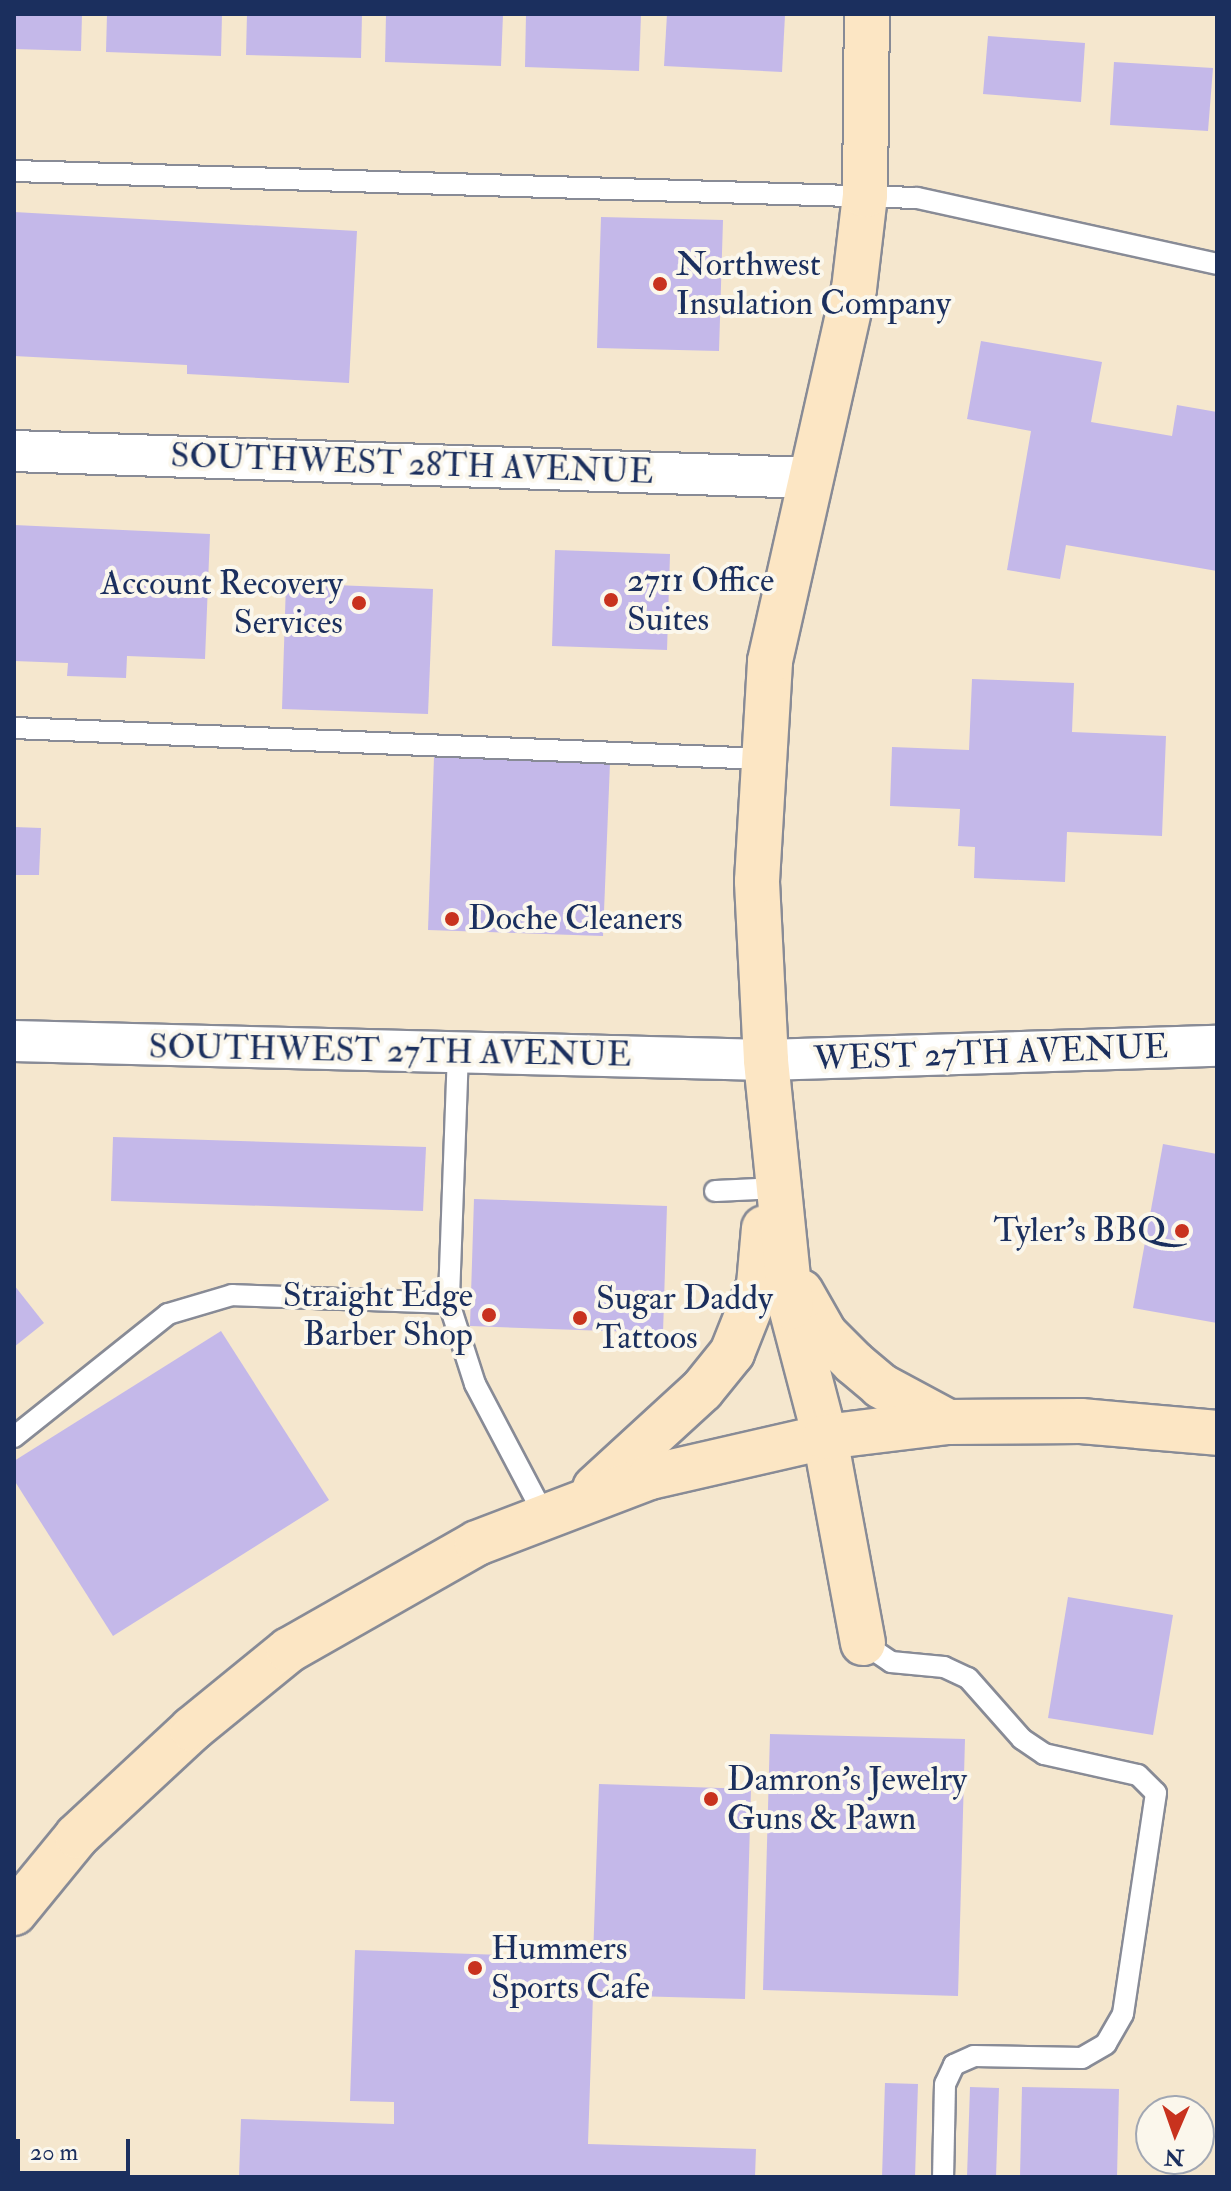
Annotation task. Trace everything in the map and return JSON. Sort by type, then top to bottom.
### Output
[{"type":"main road","points":[[561,1511],[702,1390],[732,1353],[759,1285],[774,1188],[774,1138],[766,1060],[757,881],[770,661],[811,478],[847,337],[865,195],[867,14]]},
{"type":"main road","points":[[774,1188],[791,1307],[825,1437],[863,1643]]},
{"type":"main road","points":[[787,1268],[825,1334],[854,1363],[881,1386],[948,1422]]},
{"type":"main road","points":[[14,1913],[77,1836],[192,1729],[289,1650],[477,1543],[650,1477],[825,1437],[948,1422],[1081,1421],[1217,1433]]},
{"type":"street","name":"SOUTHWEST 28TH AVENUE","points":[[14,451],[811,478]]},
{"type":"street","name":"SOUTHWEST 27TH AVENUE","points":[[14,1041],[766,1060]]},
{"type":"street","name":"WEST 27TH AVENUE","points":[[766,1060],[1217,1046]]},
{"type":"lane","points":[[14,171],[917,198],[1217,264]]},
{"type":"lane","points":[[14,728],[764,759]]},
{"type":"lane","points":[[458,1052],[449,1303],[475,1384],[561,1511]]},
{"type":"lane","points":[[715,1191],[774,1188]]},
{"type":"lane","points":[[14,1437],[168,1314],[232,1295],[449,1303]]},
{"type":"lane","points":[[863,1643],[891,1662],[944,1667],[968,1678],[1022,1739],[1044,1754],[1138,1775],[1156,1793],[1117,2024],[1106,2044],[1082,2058],[974,2056],[954,2065],[945,2084],[943,2177]]},
{"type":"building","points":[[14,14],[82,14],[81,51],[14,49]]},
{"type":"building","points":[[107,14],[222,14],[221,56],[106,52]]},
{"type":"building","points":[[247,14],[362,14],[361,58],[246,55]]},
{"type":"building","points":[[386,14],[503,14],[501,66],[385,62]]},
{"type":"building","points":[[526,14],[641,14],[639,71],[525,67]]},
{"type":"building","points":[[667,14],[785,15],[782,72],[664,66]]},
{"type":"building","points":[[988,36],[1085,43],[1081,102],[983,94]]},
{"type":"building","points":[[1114,62],[1213,68],[1208,131],[1110,125]]},
{"type":"building","points":[[14,212],[357,231],[349,383],[187,374],[187,365],[14,356]]},
{"type":"building","name":"Northwest Insulation Company","points":[[601,217],[723,220],[719,351],[597,348]]},
{"type":"building","points":[[981,341],[1102,362],[1091,422],[1172,436],[1177,405],[1217,412],[1217,571],[1066,545],[1060,579],[1007,570],[1031,431],[967,419]]},
{"type":"building","points":[[14,525],[210,534],[205,659],[127,656],[126,678],[67,676],[68,663],[14,661]]},
{"type":"building","name":"2711 Office Suites","points":[[555,550],[670,554],[667,650],[552,646]]},
{"type":"building","points":[[286,583],[433,589],[428,714],[282,709]]},
{"type":"building","points":[[972,679],[1074,683],[1072,732],[1166,736],[1162,836],[1067,832],[1065,882],[974,878],[975,847],[958,846],[960,809],[890,806],[892,747],[969,750]]},
{"type":"building","points":[[434,757],[610,763],[603,936],[428,930]]},
{"type":"building","points":[[14,827],[41,828],[39,875],[14,875]]},
{"type":"building","points":[[113,1137],[426,1147],[423,1211],[111,1201]]},
{"type":"building","name":"Tyler's BBQ","points":[[1163,1144],[1217,1154],[1217,1323],[1133,1308]]},
{"type":"building","points":[[474,1199],[667,1206],[663,1333],[470,1326]]},
{"type":"building","points":[[14,1285],[44,1323],[14,1347]]},
{"type":"building","points":[[221,1331],[329,1500],[113,1636],[14,1480],[14,1461]]},
{"type":"building","points":[[1068,1597],[1173,1615],[1153,1735],[1048,1718]]},
{"type":"building","points":[[770,1734],[965,1739],[958,1996],[763,1990]]},
{"type":"building","points":[[599,1784],[751,1789],[745,1999],[593,1995],[588,2144],[756,2149],[755,2177],[239,2177],[241,2119],[394,2124],[394,2102],[350,2101],[355,1950],[593,1958]]},
{"type":"building","points":[[885,2083],[918,2084],[915,2177],[882,2177]]},
{"type":"building","points":[[970,2087],[999,2088],[996,2177],[967,2177]]},
{"type":"building","points":[[1022,2087],[1119,2089],[1117,2177],[1020,2177]]},
{"type":"place","name":"Northwest Insulation Company","points":[[660,284]]},
{"type":"place","name":"2711 Office Suites","points":[[611,600]]},
{"type":"place","name":"Account Recovery Services","points":[[359,603]]},
{"type":"place","name":"Doche Cleaners","points":[[452,919]]},
{"type":"place","name":"Tyler's BBQ","points":[[1182,1231]]},
{"type":"place","name":"Straight Edge Barber Shop","points":[[489,1315]]},
{"type":"place","name":"Sugar Daddy Tattoos","points":[[580,1318]]},
{"type":"place","name":"Damron's Jewelry Guns & Pawn","points":[[711,1799]]},
{"type":"place","name":"Hummers Sports Cafe","points":[[475,1968]]}]
